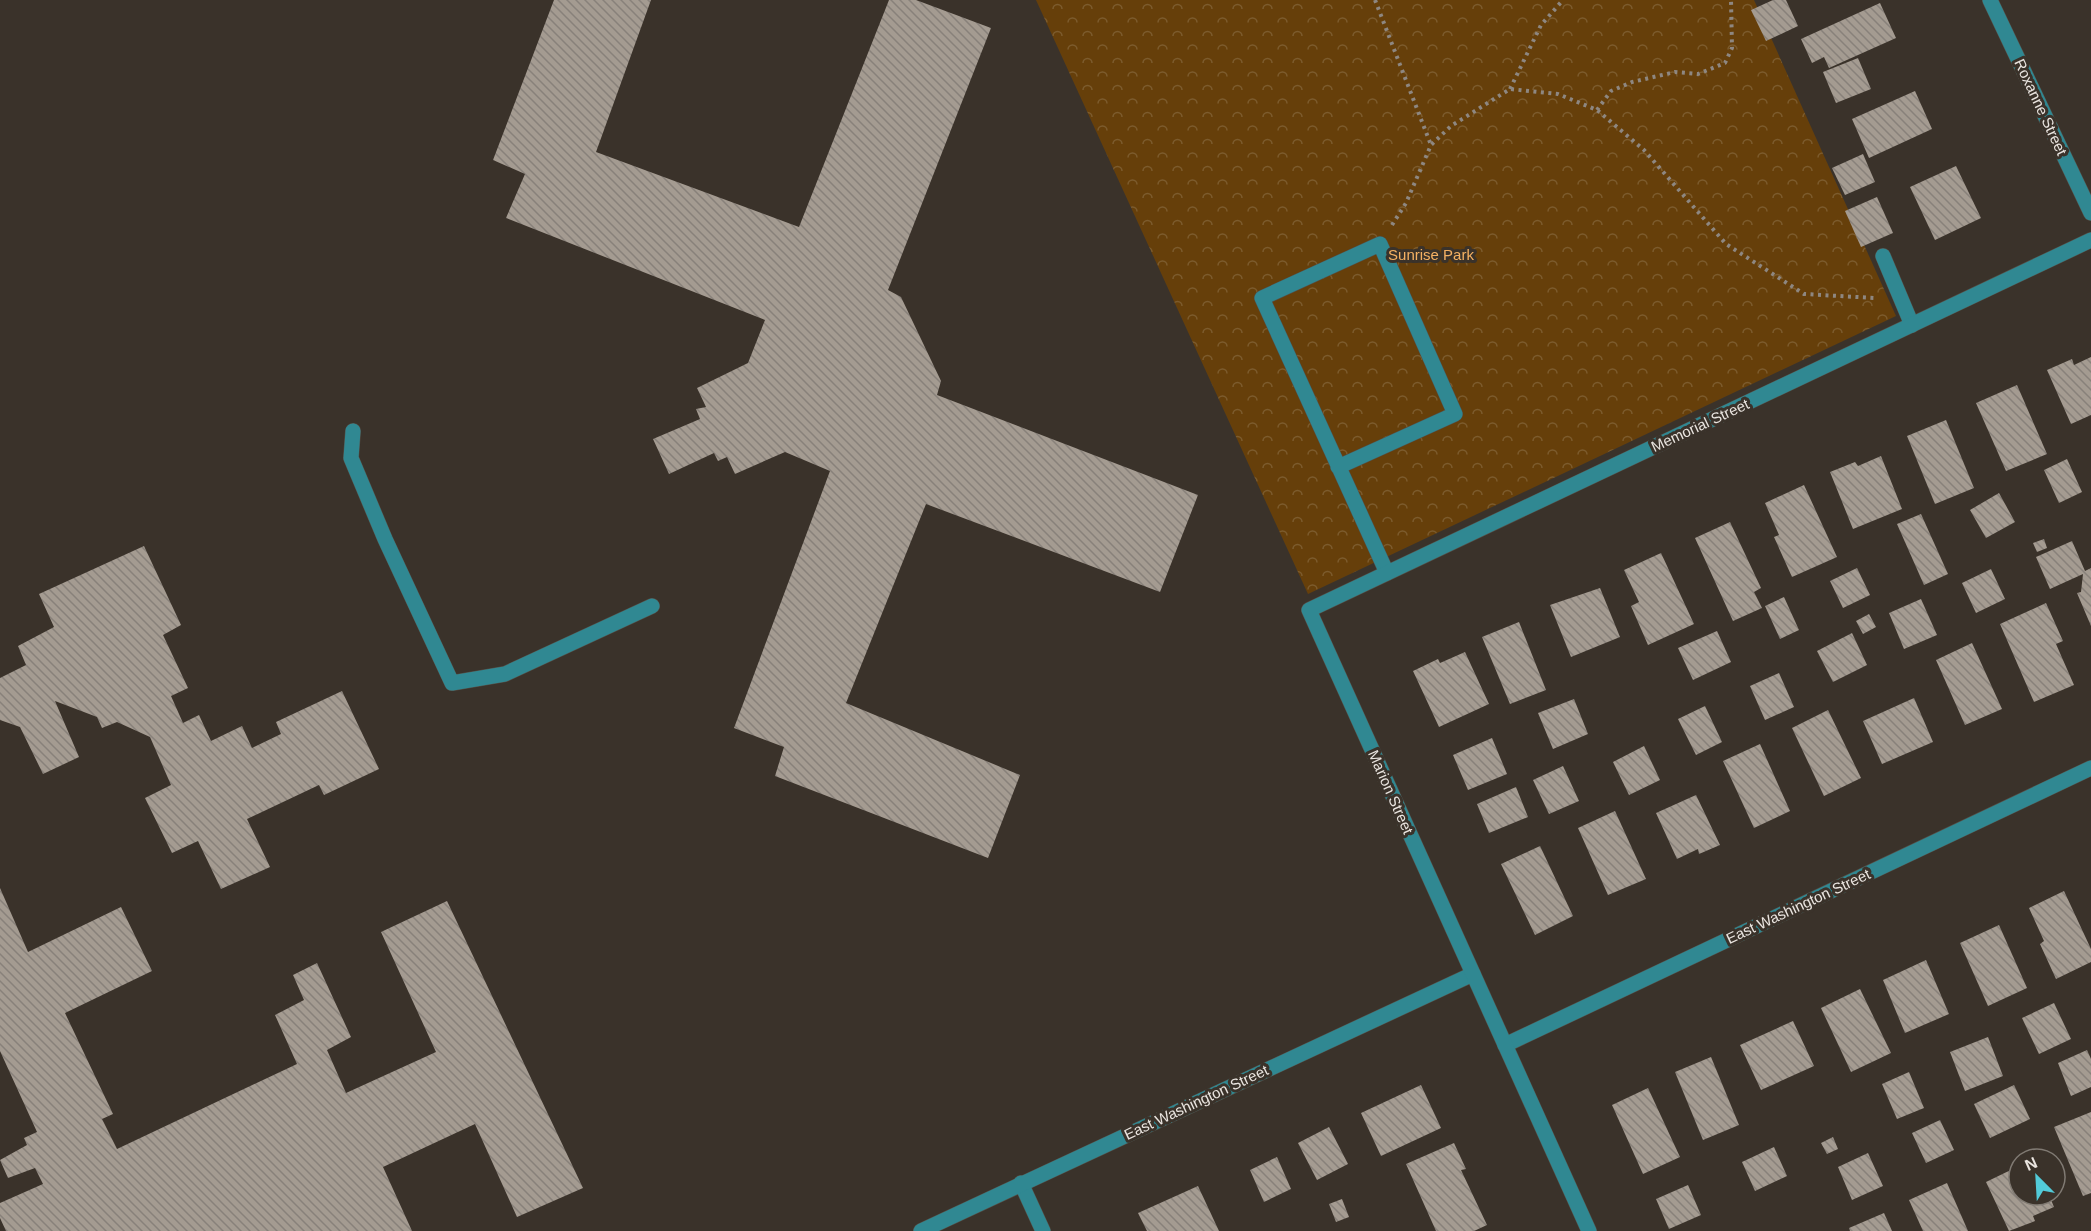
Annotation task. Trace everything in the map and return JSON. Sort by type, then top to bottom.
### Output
[{"type":"street","name":"Roxanne Street","points":[[1990,0],[2091,213]]},
{"type":"street","name":"Memorial Street","points":[[1309,610],[2091,240]]},
{"type":"street","points":[[1338,467],[1455,414],[1380,244],[1262,298],[1338,467],[1387,573]]},
{"type":"street","points":[[1883,256],[1912,325]]},
{"type":"street","points":[[353,431],[351,458],[385,539],[452,683],[505,674],[652,606]]},
{"type":"street","name":"Marion Street","points":[[1309,610],[1505,1045]]},
{"type":"street","name":"East Washington Street","points":[[1505,1045],[2091,768]]},
{"type":"street","name":"East Washington Street","points":[[921,1231],[1473,975]]},
{"type":"street","points":[[1505,1045],[1589,1231]]},
{"type":"street","points":[[1021,1183],[1043,1231]]},
{"type":"path","points":[[1375,0],[1431,145]]},
{"type":"path","points":[[1380,244],[1406,203],[1431,145],[1451,126],[1510,89],[1541,25],[1563,0]]},
{"type":"path","points":[[1597,110],[1611,91],[1632,82],[1675,72],[1698,74],[1725,63],[1732,48],[1731,0]]},
{"type":"path","points":[[1510,89],[1558,94],[1597,110],[1644,150],[1726,243],[1804,294],[1877,298],[1897,291]]},
{"type":"green space","name":"Sunrise Park","points":[[1036,0],[1754,0],[1896,316],[1308,594]]},
{"type":"building","points":[[554,0],[651,0],[596,152],[799,227],[889,0],[916,0],[991,28],[888,290],[901,297],[941,381],[937,395],[1198,495],[1160,592],[926,504],[846,703],[1020,775],[988,858],[775,776],[784,747],[734,728],[830,471],[785,452],[735,474],[727,457],[718,461],[714,453],[669,474],[653,439],[700,419],[696,409],[706,407],[697,388],[748,363],[765,320],[506,218],[525,174],[493,160]]},
{"type":"building","points":[[1773,0],[1786,0],[1798,26],[1766,41],[1751,10]]},
{"type":"building","points":[[1880,3],[1896,38],[1829,68],[1824,57],[1812,63],[1801,39]]},
{"type":"building","points":[[1858,58],[1871,89],[1836,103],[1823,72]]},
{"type":"building","points":[[1915,91],[1932,129],[1869,158],[1852,119]]},
{"type":"building","points":[[1863,154],[1875,182],[1845,195],[1832,168]]},
{"type":"building","points":[[1956,166],[1981,218],[1935,240],[1910,187]]},
{"type":"building","points":[[1877,197],[1893,233],[1861,247],[1845,211]]},
{"type":"building","points":[[2091,357],[2091,415],[2071,424],[2047,370],[2072,359],[2074,365]]},
{"type":"building","points":[[2017,385],[2047,454],[2006,471],[1976,403]]},
{"type":"building","points":[[1946,420],[1974,488],[1935,504],[1907,436]]},
{"type":"building","points":[[1881,456],[1902,509],[1853,529],[1830,472],[1855,462],[1858,466]]},
{"type":"building","points":[[2067,459],[2082,492],[2059,503],[2044,470]]},
{"type":"building","points":[[1804,485],[1837,557],[1792,577],[1774,537],[1779,535],[1765,503]]},
{"type":"building","points":[[1999,493],[2015,522],[1986,538],[1970,510]]},
{"type":"building","points":[[1921,514],[1948,574],[1924,585],[1897,524]]},
{"type":"building","points":[[1730,522],[1761,588],[1754,592],[1762,608],[1733,621],[1695,538]]},
{"type":"building","points":[[2044,539],[2047,548],[2037,552],[2033,543]]},
{"type":"building","points":[[2072,541],[2085,571],[2091,568],[2091,626],[2077,593],[2081,592],[2083,574],[2050,589],[2036,557]]},
{"type":"building","points":[[144,546],[181,625],[163,635],[188,688],[171,696],[183,723],[199,715],[211,741],[242,726],[252,748],[281,734],[276,722],[342,691],[379,769],[324,795],[319,785],[247,819],[270,867],[221,889],[198,841],[172,853],[145,798],[171,785],[150,737],[117,722],[102,728],[97,717],[55,701],[79,757],[43,774],[20,727],[0,720],[0,678],[26,665],[18,646],[54,627],[39,594]]},
{"type":"building","points":[[1661,553],[1694,624],[1648,645],[1631,606],[1639,602],[1624,570]]},
{"type":"building","points":[[1857,568],[1870,595],[1843,608],[1830,581]]},
{"type":"building","points":[[1991,569],[2005,599],[1976,613],[1962,583]]},
{"type":"building","points":[[1600,588],[1620,637],[1571,657],[1550,605]]},
{"type":"building","points":[[1784,597],[1799,630],[1780,639],[1765,606]]},
{"type":"building","points":[[1921,599],[1937,635],[1904,649],[1889,613]]},
{"type":"building","points":[[2046,603],[2063,641],[2056,644],[2074,685],[2034,702],[2000,624]]},
{"type":"building","points":[[1869,614],[1876,627],[1863,634],[1856,621]]},
{"type":"building","points":[[1519,622],[1546,690],[1510,704],[1482,637]]},
{"type":"building","points":[[1717,631],[1731,662],[1693,680],[1678,648]]},
{"type":"building","points":[[1852,633],[1867,665],[1833,682],[1817,651]]},
{"type":"building","points":[[1972,643],[2002,709],[1965,725],[1936,660]]},
{"type":"building","points":[[1465,652],[1489,704],[1439,727],[1413,671],[1438,659],[1440,663]]},
{"type":"building","points":[[1779,673],[1794,707],[1765,720],[1750,686]]},
{"type":"building","points":[[1914,698],[1933,742],[1882,764],[1863,721]]},
{"type":"building","points":[[1574,699],[1588,734],[1553,749],[1538,713]]},
{"type":"building","points":[[1705,706],[1722,742],[1696,755],[1678,719]]},
{"type":"building","points":[[1828,710],[1861,778],[1824,796],[1792,728]]},
{"type":"building","points":[[1492,738],[1507,774],[1468,790],[1453,755]]},
{"type":"building","points":[[1760,744],[1790,811],[1754,828],[1723,761]]},
{"type":"building","points":[[1644,746],[1660,780],[1629,795],[1613,762]]},
{"type":"building","points":[[1563,766],[1579,801],[1549,814],[1533,780]]},
{"type":"building","points":[[1516,787],[1528,817],[1489,833],[1477,804]]},
{"type":"building","points":[[1696,795],[1720,845],[1699,854],[1698,849],[1677,859],[1656,813]]},
{"type":"building","points":[[1615,811],[1646,879],[1608,895],[1578,828]]},
{"type":"building","points":[[1540,846],[1573,916],[1535,935],[1501,864]]},
{"type":"building","points":[[0,888],[28,952],[121,907],[152,971],[65,1013],[113,1114],[102,1119],[117,1149],[297,1064],[275,1015],[304,1000],[293,975],[317,963],[351,1037],[327,1050],[346,1093],[436,1052],[381,932],[447,901],[583,1188],[517,1217],[475,1124],[383,1167],[412,1231],[6,1231],[0,1218],[0,1203],[43,1184],[35,1168],[8,1178],[0,1160],[27,1145],[24,1138],[37,1132],[0,1051]]},
{"type":"building","points":[[2064,891],[2091,949],[2091,962],[2056,979],[2040,944],[2044,941],[2029,908]]},
{"type":"building","points":[[1999,925],[2027,988],[1988,1006],[1960,943]]},
{"type":"building","points":[[1926,960],[1949,1014],[1905,1033],[1883,980]]},
{"type":"building","points":[[1860,989],[1891,1053],[1851,1072],[1821,1008]]},
{"type":"building","points":[[2054,1003],[2071,1039],[2039,1054],[2022,1018]]},
{"type":"building","points":[[1793,1021],[1814,1066],[1761,1090],[1740,1045]]},
{"type":"building","points":[[1988,1037],[2003,1076],[1965,1091],[1950,1052]]},
{"type":"building","points":[[2087,1050],[2091,1059],[2091,1087],[2071,1096],[2058,1063]]},
{"type":"building","points":[[1711,1057],[1739,1125],[1703,1140],[1675,1072]]},
{"type":"building","points":[[1909,1072],[1924,1108],[1897,1119],[1882,1084]]},
{"type":"building","points":[[1421,1085],[1441,1128],[1381,1156],[1361,1113]]},
{"type":"building","points":[[2014,1085],[2030,1119],[1990,1138],[1974,1104]]},
{"type":"building","points":[[1648,1088],[1680,1157],[1643,1174],[1612,1105]]},
{"type":"building","points":[[2091,1112],[2091,1193],[2083,1196],[2067,1158],[2067,1147],[2062,1147],[2054,1127]]},
{"type":"building","points":[[1940,1120],[1954,1150],[1926,1163],[1912,1133]]},
{"type":"building","points":[[1329,1127],[1348,1164],[1317,1180],[1298,1143]]},
{"type":"building","points":[[1833,1137],[1838,1149],[1827,1154],[1821,1143]]},
{"type":"building","points":[[1454,1143],[1466,1169],[1461,1170],[1487,1225],[1474,1231],[1436,1231],[1406,1164]]},
{"type":"building","points":[[1774,1147],[1787,1176],[1755,1191],[1742,1162]]},
{"type":"building","points":[[1868,1153],[1883,1186],[1852,1200],[1838,1167]]},
{"type":"building","points":[[1277,1157],[1291,1189],[1264,1202],[1250,1170]]},
{"type":"building","points":[[2007,1172],[2007,1207],[2054,1207],[2033,1216],[2035,1221],[2009,1231],[1986,1182]]},
{"type":"building","points":[[1947,1183],[1968,1231],[1923,1231],[1909,1200]]},
{"type":"building","points":[[1688,1185],[1701,1215],[1669,1229],[1656,1199]]},
{"type":"building","points":[[1198,1186],[1219,1231],[1147,1231],[1138,1213]]},
{"type":"building","points":[[1342,1199],[1349,1217],[1336,1222],[1329,1204]]},
{"type":"building","points":[[1884,1213],[1892,1231],[1850,1231],[1849,1228]]}]
